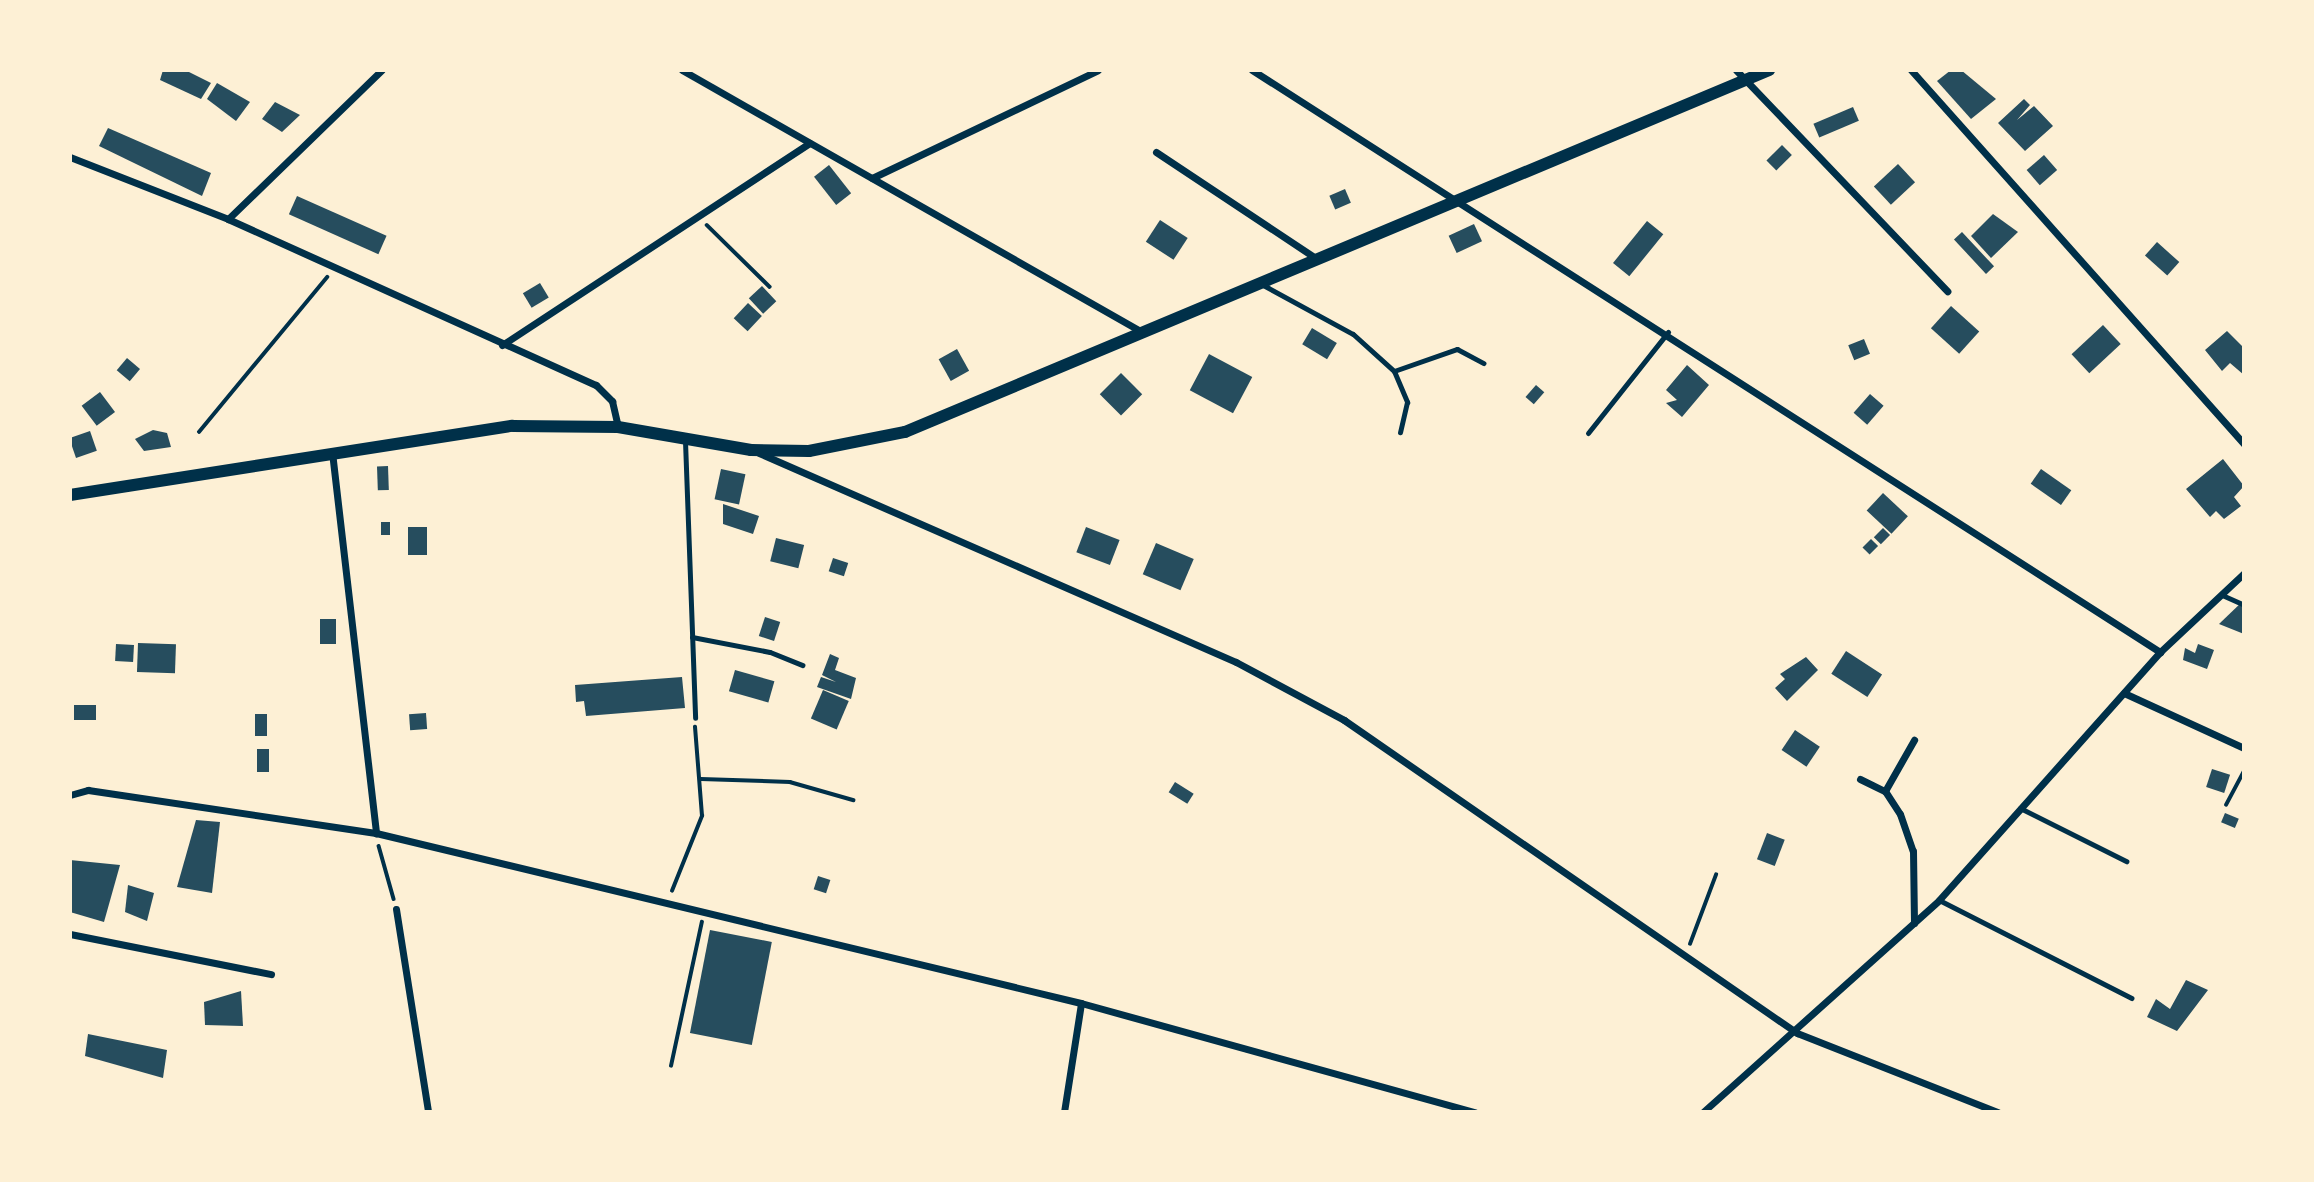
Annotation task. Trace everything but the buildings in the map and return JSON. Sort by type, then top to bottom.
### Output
[{"type":"street","points":[[228,219],[382,70]]},
{"type":"street","points":[[682,70],[1142,332]]},
{"type":"street","points":[[872,178],[1098,70]]},
{"type":"street","points":[[1252,70],[1668,332],[2160,652]]},
{"type":"street","points":[[70,495],[332,452],[513,426],[618,427],[685,441],[751,450],[809,452],[905,432],[1458,202],[1741,75],[1769,70]]},
{"type":"street","points":[[1911,70],[2244,444]]},
{"type":"street","points":[[1741,75],[1947,291]]},
{"type":"street","points":[[502,345],[810,143]]},
{"type":"street","points":[[1156,152],[1317,260]]},
{"type":"street","points":[[70,157],[228,219],[606,391],[618,427]]},
{"type":"street","points":[[751,450],[1236,662],[1344,720],[1797,1033],[1998,1112]]},
{"type":"street","points":[[332,452],[376,834]]},
{"type":"street","points":[[1703,1112],[1797,1033],[1939,900],[2160,652],[2244,573]]},
{"type":"street","points":[[2124,693],[2244,748]]},
{"type":"street","points":[[1885,791],[1914,740]]},
{"type":"street","points":[[1860,779],[1885,791],[1913,851],[1914,923]]},
{"type":"street","points":[[70,795],[88,790],[376,834],[668,900],[1081,1003],[1475,1112]]},
{"type":"street","points":[[396,909],[428,1112]]},
{"type":"street","points":[[70,934],[271,974]]},
{"type":"street","points":[[1064,1112],[1081,1003]]},
{"type":"lane","points":[[1260,284],[1353,334],[1394,371],[1406,402],[1400,432]]},
{"type":"lane","points":[[1588,433],[1668,332]]},
{"type":"lane","points":[[1394,371],[1457,349],[1483,363]]},
{"type":"lane","points":[[685,441],[695,718]]},
{"type":"lane","points":[[2222,595],[2244,605]]},
{"type":"lane","points":[[692,637],[770,652],[803,665]]},
{"type":"lane","points":[[2020,808],[2126,861]]},
{"type":"lane","points":[[1939,900],[2131,998]]},
{"type":"path","points":[[697,217],[771,287]]},
{"type":"path","points":[[199,432],[335,267]]},
{"type":"path","points":[[668,900],[702,816],[695,718]]},
{"type":"path","points":[[2226,804],[2244,771]]},
{"type":"path","points":[[701,779],[790,782],[853,800]]},
{"type":"path","points":[[376,834],[396,909]]},
{"type":"path","points":[[1687,957],[1716,875]]},
{"type":"path","points":[[671,1066],[704,910]]}]
